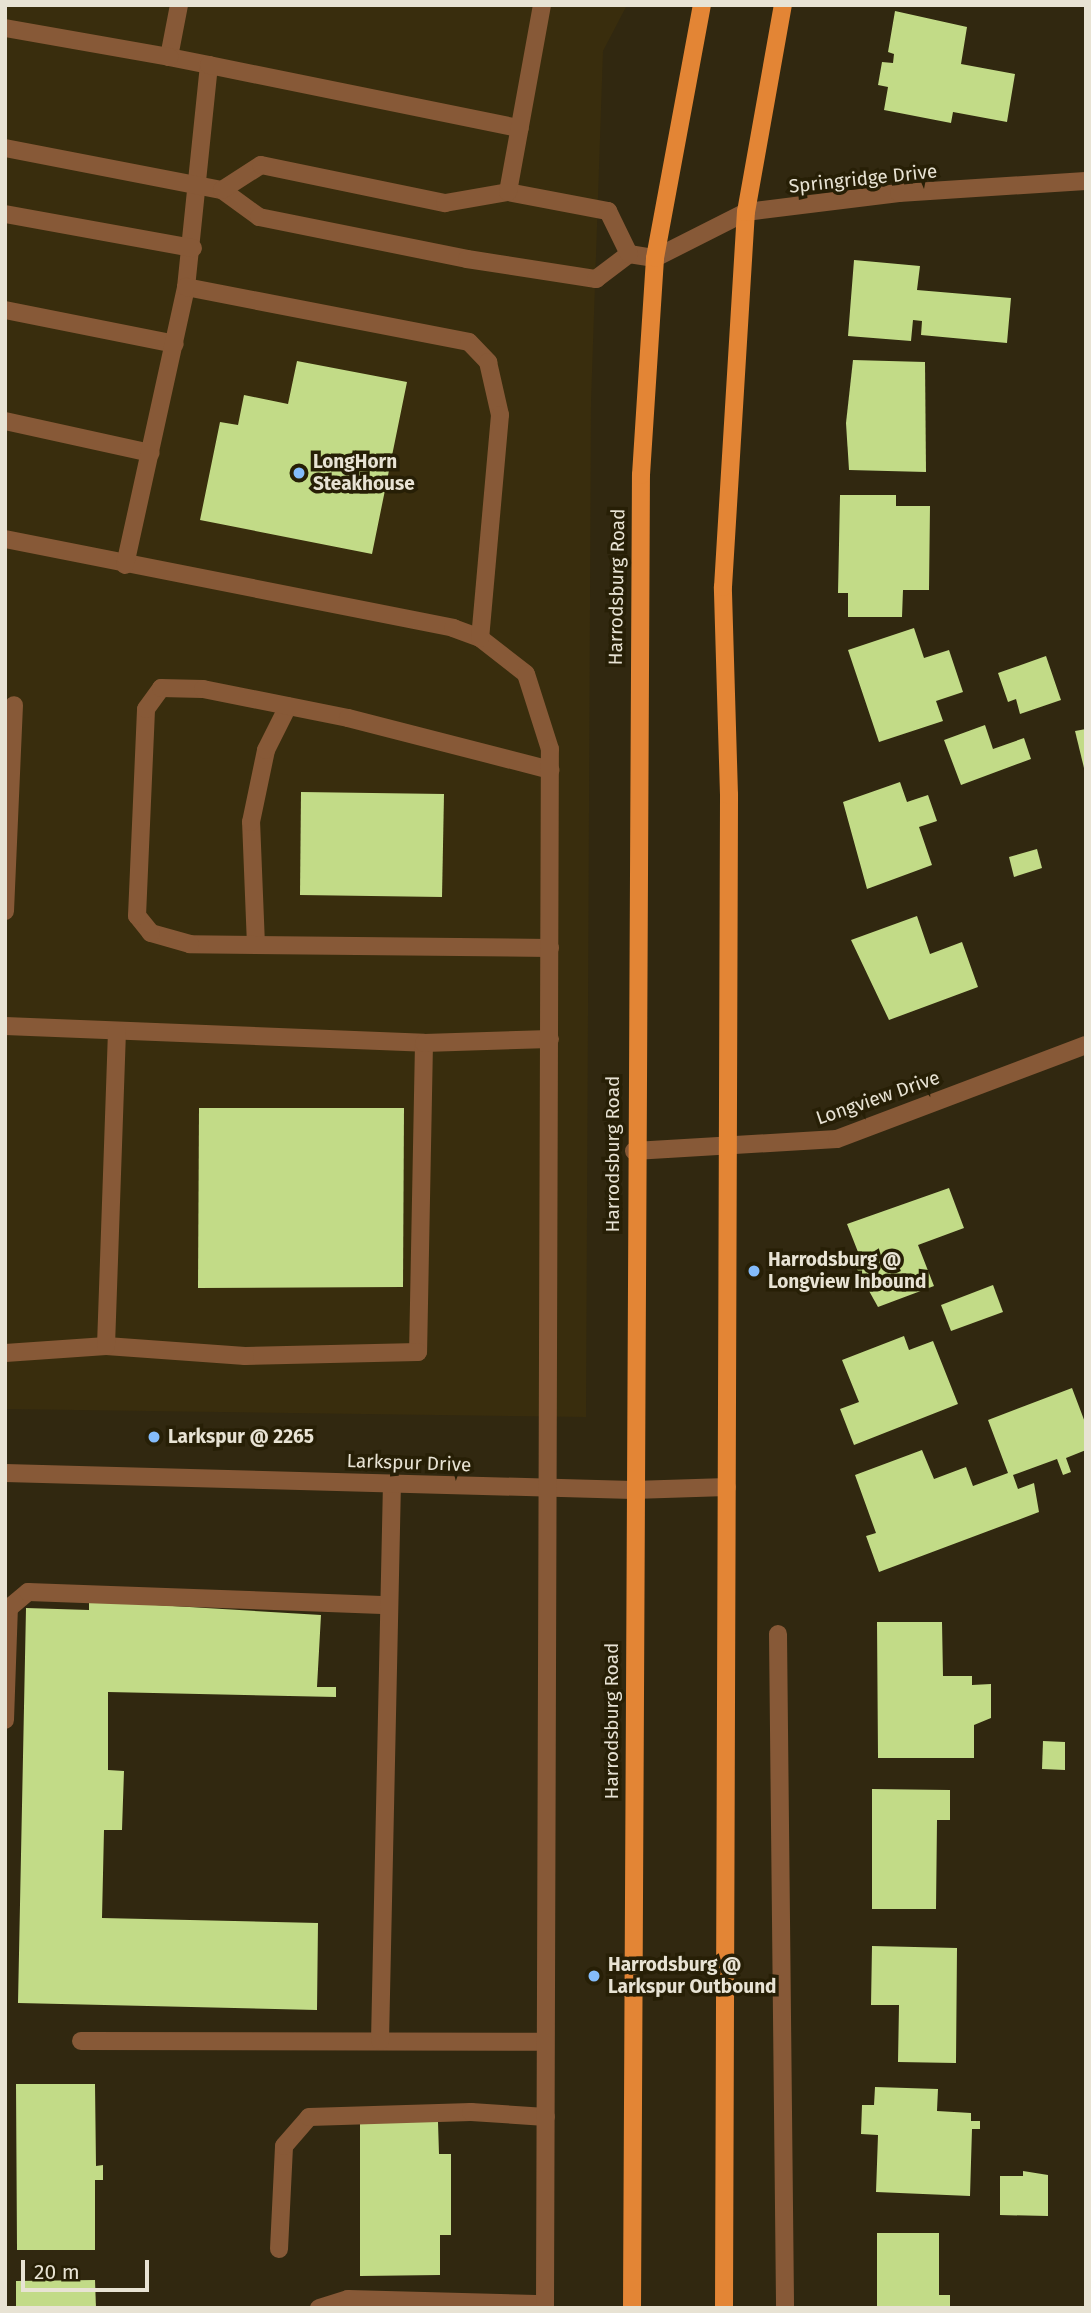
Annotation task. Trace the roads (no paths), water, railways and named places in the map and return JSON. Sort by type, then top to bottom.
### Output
[{"type":"main road","name":"Harrodsburg Road","points":[[632,2308],[634,1150],[641,489],[655,258],[702,5]]},
{"type":"main road","points":[[724,2308],[729,1147],[723,587],[746,212],[783,5]]},
{"type":"street","points":[[169,57],[179,5]]},
{"type":"street","points":[[508,192],[542,5]]},
{"type":"street","points":[[5,28],[169,57],[520,128]]},
{"type":"street","points":[[125,565],[194,248],[193,184],[209,65]]},
{"type":"street","points":[[5,148],[222,190],[259,217],[596,279],[629,254],[655,258]]},
{"type":"street","points":[[222,190],[261,165],[445,203],[508,192],[608,211],[629,254]]},
{"type":"street","name":"Springridge Drive","points":[[655,258],[746,212],[899,193],[1086,181]]},
{"type":"street","points":[[5,214],[194,248]]},
{"type":"street","points":[[187,287],[469,342],[488,362],[500,415],[480,638]]},
{"type":"street","points":[[5,310],[175,344]]},
{"type":"street","points":[[5,421],[151,453]]},
{"type":"street","points":[[5,539],[480,638],[526,674],[550,749],[545,2306],[348,2299],[319,2308]]},
{"type":"street","points":[[550,770],[288,706],[170,685],[146,709],[142,926],[190,944],[550,948]]},
{"type":"street","points":[[5,911],[14,705]]},
{"type":"street","points":[[257,945],[251,822],[266,750],[288,706]]},
{"type":"street","points":[[5,1027],[424,1043],[550,1039]]},
{"type":"street","points":[[106,1346],[117,1031]]},
{"type":"street","points":[[5,1353],[106,1346],[245,1356],[418,1352],[424,1043]]},
{"type":"street","name":"Longview Drive","points":[[634,1150],[729,1147],[837,1139],[1086,1045]]},
{"type":"street","name":"Larkspur Drive","points":[[5,1473],[633,1490],[727,1487]]},
{"type":"street","points":[[380,2041],[391,1484]]},
{"type":"street","points":[[5,1720],[9,1608],[28,1592],[389,1605]]},
{"type":"street","points":[[778,1634],[785,2308]]},
{"type":"street","points":[[81,2041],[544,2042]]},
{"type":"street","points":[[279,2249],[284,2146],[309,2117],[471,2112],[546,2117]]},
{"type":"place","name":"LongHorn Steakhouse","points":[[299,473]]},
{"type":"place","name":"Harrodsburg @ Longview Inbound","points":[[754,1271]]},
{"type":"place","name":"Larkspur @ 2265","points":[[154,1437]]},
{"type":"place","name":"Harrodsburg @ Larkspur Outbound","points":[[594,1976]]}]
